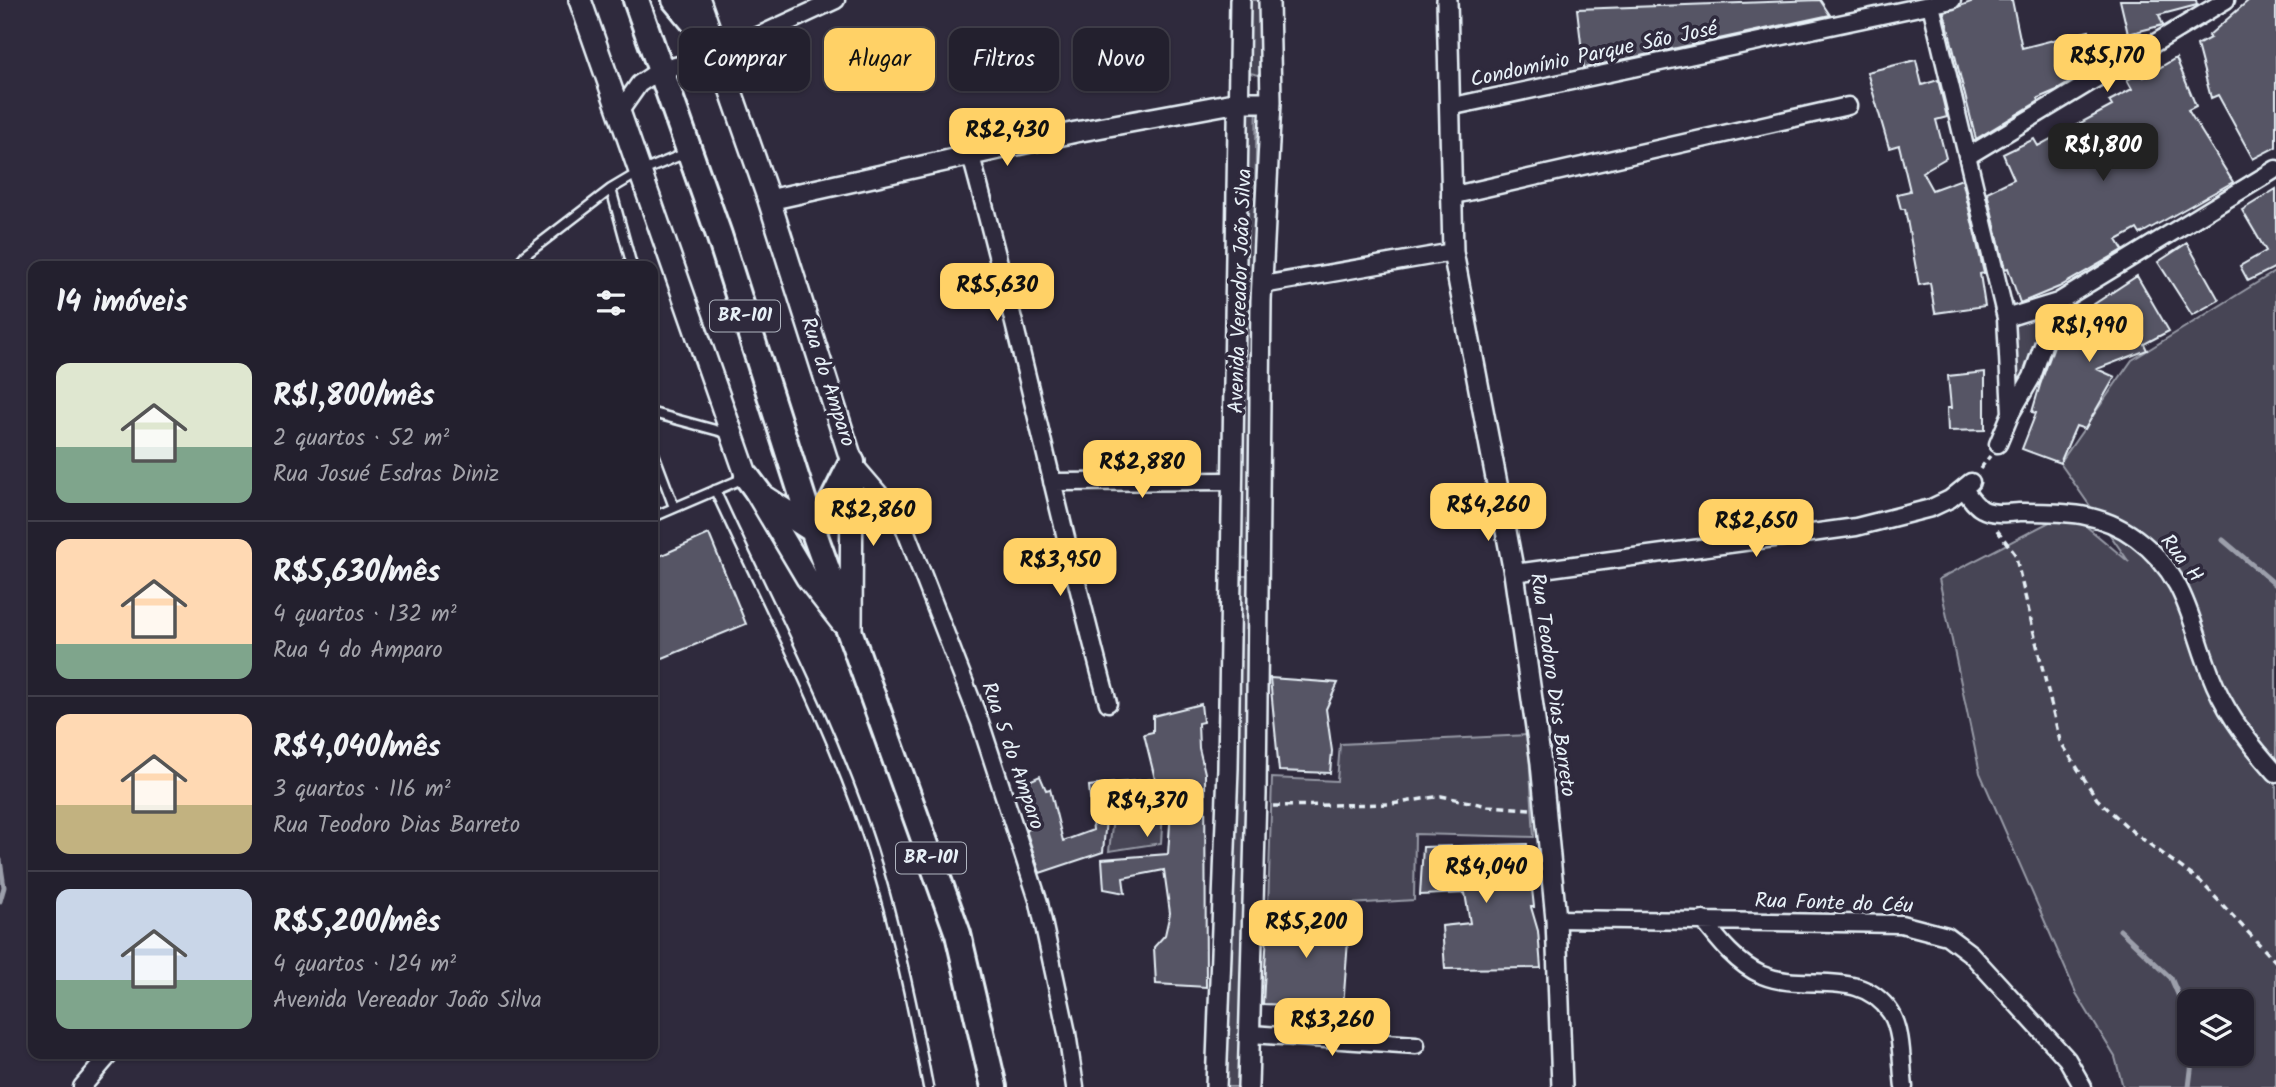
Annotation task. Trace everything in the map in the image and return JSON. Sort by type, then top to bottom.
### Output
[{"type":"highway","name":"BR-101","points":[[636,0],[689,152],[813,530],[958,933],[993,1087]]},
{"type":"highway","points":[[675,0],[698,28]]},
{"type":"highway","points":[[747,477],[762,497],[813,530],[828,510],[852,462]]},
{"type":"main road","points":[[580,0],[638,173],[747,477],[807,578],[851,634]]},
{"type":"main road","name":"Rua do Amparo","points":[[699,0],[708,28]]},
{"type":"main road","name":"Rua do Amparo","points":[[730,91],[769,200],[852,462],[851,634]]},
{"type":"street","points":[[770,28],[836,0]]},
{"type":"street","name":"Avenida Vereador João Silva","points":[[1216,1087],[1228,768],[1240,0]]},
{"type":"street","name":"Avenida Vereador João Silva","points":[[1248,1087],[1262,293],[1271,102],[1269,0]]},
{"type":"street","name":"Rua Teodoro Dias Barreto","points":[[1447,0],[1452,252],[1514,573],[1546,811],[1556,919],[1562,1087]]},
{"type":"street","name":"Condomínio Parque São José","points":[[1449,107],[1952,0]]},
{"type":"street","points":[[1968,156],[2226,0]]},
{"type":"street","points":[[1931,5],[2006,318],[2011,413]]},
{"type":"street","points":[[618,114],[639,84],[660,70],[679,64]]},
{"type":"street","points":[[769,200],[1076,132],[1239,102],[1271,102]]},
{"type":"street","points":[[1450,196],[1848,106]]},
{"type":"street","points":[[971,156],[1009,294],[1052,482],[1108,704]]},
{"type":"street","points":[[2006,318],[2058,302],[2276,169]]},
{"type":"street","points":[[1234,301],[1452,252]]},
{"type":"street","points":[[1998,444],[2011,413],[2032,377],[2058,302]]},
{"type":"street","name":"Rua 5 do Amparo","points":[[852,462],[901,519],[980,722],[1039,903],[1067,1033],[1075,1087]]},
{"type":"street","points":[[1052,482],[1231,481]]},
{"type":"street","points":[[1514,573],[1856,527],[1931,508],[1967,486],[1981,509]]},
{"type":"street","name":"Rua H","points":[[1981,509],[2005,513],[2082,513],[2118,526],[2138,540],[2176,580],[2188,601],[2208,668],[2229,714],[2276,773]]},
{"type":"street","points":[[1230,555],[1257,554]]},
{"type":"street","name":"Rua Fonte do Céu","points":[[1556,919],[1901,924],[1947,936],[1971,954],[2067,1059],[2083,1087]]},
{"type":"street","points":[[1703,920],[1735,956],[1763,975],[1807,984],[1854,984],[1868,992],[1890,1013],[1896,1025],[1904,1087]]},
{"type":"street","points":[[1251,1034],[1416,1045]]},
{"type":"street","points":[[82,1087],[106,1059]]},
{"type":"lane","points":[[520,261],[611,189],[638,173],[689,152]]},
{"type":"lane","points":[[611,189],[631,261]]},
{"type":"lane","points":[[658,413],[730,434]]},
{"type":"lane","points":[[658,464],[674,507]]},
{"type":"lane","points":[[658,515],[747,477]]},
{"type":"lane","points":[[715,491],[826,733],[871,849],[909,986],[928,1087]]},
{"type":"path","points":[[1967,486],[1998,444]]},
{"type":"path","points":[[1981,509],[2015,554],[2060,741],[2096,799],[2133,832],[2201,883],[2276,962]]},
{"type":"path","points":[[1255,806],[1392,804],[1441,796],[1488,806],[1546,811]]},
{"type":"shaded area","points":[[1243,0],[1261,0],[1259,75],[1241,71]]},
{"type":"shaded area","points":[[1240,94],[1257,96],[1249,559],[1228,557]]},
{"type":"shaded area","points":[[2276,271],[2276,760],[2222,694],[2276,771],[2276,1087],[2123,1087],[2115,1057],[2076,993],[1980,773],[1939,579],[2069,512],[2129,562],[2060,463],[2132,360]]},
{"type":"shaded area","points":[[2056,310],[2016,396],[2013,322]]},
{"type":"shaded area","points":[[1228,576],[1251,576],[1238,1087],[1219,1087]]},
{"type":"shaded area","points":[[1528,735],[1534,837],[1415,834],[1414,900],[1268,909],[1272,778],[1337,781],[1340,744]]},
{"type":"shaded area","points":[[1163,812],[1161,843],[1109,851],[1113,818]]},
{"type":"building","points":[[1820,0],[1830,15],[1584,68],[1577,9]]},
{"type":"building","points":[[1976,0],[2012,0],[2022,48],[2089,31],[2098,65],[2057,90],[2038,98],[2039,101],[1976,139],[1944,12]]},
{"type":"building","points":[[2120,0],[2196,0],[2197,5],[2159,15],[2163,25],[2128,34]]},
{"type":"building","points":[[2249,0],[2276,0],[2276,147],[2253,159],[2218,95],[2211,98],[2197,45],[2210,38],[2208,36]]},
{"type":"building","points":[[2176,58],[2196,106],[2188,110],[2233,182],[2140,234],[2137,229],[2117,240],[2123,250],[2059,287],[2020,303],[2008,268],[2005,269],[1987,192],[2014,179],[2003,154],[2034,139],[2038,146],[2112,106],[2109,101],[2132,89],[2127,80],[2142,72],[2144,77]]},
{"type":"building","points":[[1916,60],[1922,85],[1938,80],[1947,117],[1936,120],[1946,158],[1922,172],[1932,190],[1962,179],[1984,273],[1980,274],[1985,306],[1935,313],[1930,283],[1919,285],[1905,209],[1901,209],[1897,194],[1910,191],[1899,145],[1889,148],[1867,72]]},
{"type":"building","points":[[2276,189],[2276,267],[2248,281],[2240,266],[2266,251],[2242,210]]},
{"type":"building","points":[[2187,243],[2219,300],[2192,315],[2158,262]]},
{"type":"building","points":[[2137,276],[2169,331],[2144,344],[2147,350],[2097,369],[2115,377],[2085,429],[2076,426],[2060,463],[2022,449],[2036,413],[2032,412],[2040,385],[2065,315],[2082,312]]},
{"type":"building","points":[[1985,372],[1985,430],[1948,431],[1947,408],[1951,408],[1948,376]]},
{"type":"building","points":[[709,534],[746,624],[658,660],[658,557]]},
{"type":"building","points":[[1270,678],[1338,683],[1326,709],[1332,751],[1330,773],[1279,771]]},
{"type":"building","points":[[1201,704],[1203,722],[1198,723],[1199,748],[1205,773],[1206,987],[1156,984],[1154,947],[1165,935],[1170,913],[1164,870],[1123,878],[1125,893],[1104,889],[1102,859],[1168,854],[1171,809],[1106,819],[1103,852],[1040,873],[1026,830],[1029,829],[1018,786],[1040,776],[1046,790],[1050,789],[1063,841],[1093,830],[1089,786],[1155,779],[1144,734],[1153,732],[1153,716]]},
{"type":"building","points":[[1527,844],[1534,907],[1531,907],[1538,931],[1541,968],[1445,969],[1442,926],[1470,923],[1465,893],[1420,895],[1423,847]]},
{"type":"building","points":[[1268,914],[1350,914],[1343,1007],[1263,1004]]},
{"type":"waterway","points":[[2223,540],[2276,585]]},
{"type":"waterway","points":[[0,860],[4,887],[0,901]]},
{"type":"waterway","points":[[2120,930],[2171,978],[2177,992]]},
{"type":"waterway","points":[[2189,1087],[2192,1066]]}]
